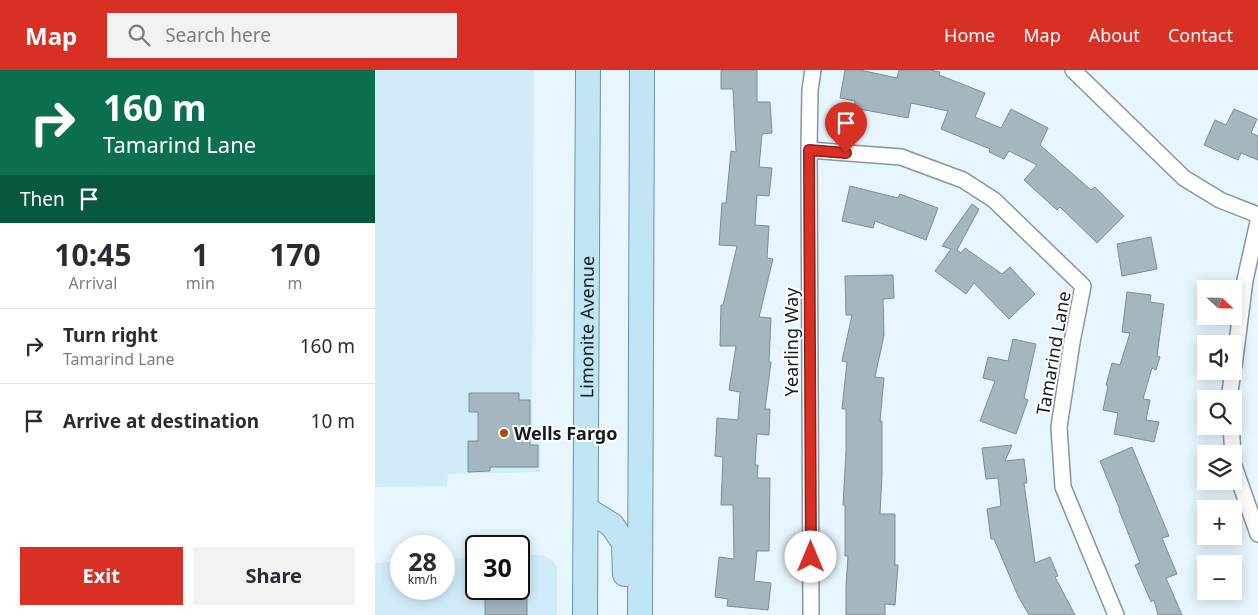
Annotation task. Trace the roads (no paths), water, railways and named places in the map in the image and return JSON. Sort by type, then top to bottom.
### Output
[{"type":"main road","name":"Limonite Avenue","points":[[585,615],[588,70]]},
{"type":"main road","points":[[639,615],[642,70]]},
{"type":"main road","points":[[586,509],[612,525],[624,543],[625,615]]},
{"type":"street","name":"Yearling Way","points":[[811,615],[809,150],[810,90],[813,70]]},
{"type":"street","points":[[1073,70],[1184,178],[1220,200],[1258,216]]},
{"type":"street","name":"Tamarind Lane","points":[[809,150],[901,157],[963,180],[994,200],[1083,286],[1059,427],[1063,487],[1116,615]]},
{"type":"street","points":[[1238,335],[1245,280],[1258,222]]},
{"type":"street","points":[[1242,489],[1258,534]]},
{"type":"place","name":"Wells Fargo","points":[[504,433]]}]
